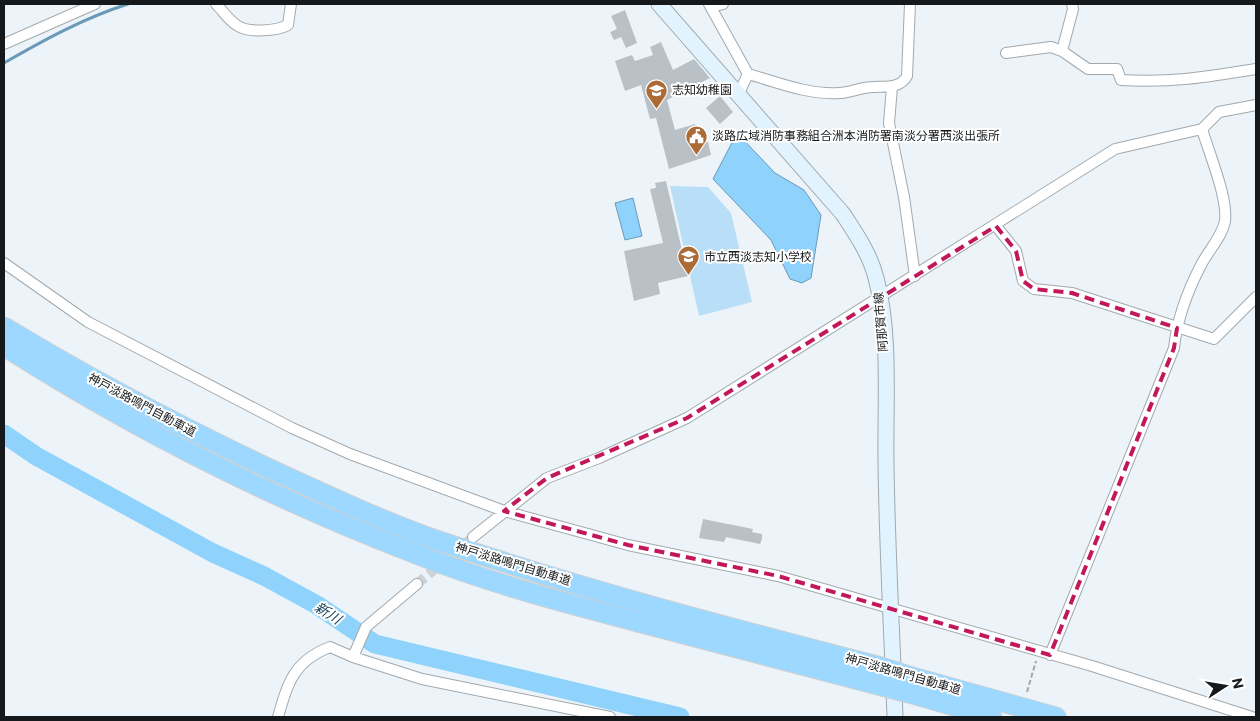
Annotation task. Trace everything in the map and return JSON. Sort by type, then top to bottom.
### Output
[{"type":"highway","name":"神戸淡路鳴門自動車道","points":[[4,327],[80,373],[209,440],[332,497],[431,538],[554,578],[881,667],[909,684],[992,717]]},
{"type":"highway","name":"神戸淡路鳴門自動車道","points":[[4,346],[72,390],[202,460],[324,516],[425,558],[549,598],[882,686],[909,684],[1056,717]]},
{"type":"main road","name":"阿那賀市線","points":[[659,4],[842,214],[862,243],[876,276],[880,297],[884,347],[886,508],[895,717]]},
{"type":"street","points":[[4,44],[95,4]]},
{"type":"street","points":[[216,4],[239,27],[247,29],[276,29],[288,25],[291,4]]},
{"type":"street","points":[[723,4],[710,5],[748,74],[790,87],[838,94],[872,87],[892,87],[905,80],[907,76],[910,4]]},
{"type":"street","points":[[1062,51],[1073,9],[1072,4]]},
{"type":"street","points":[[1006,52],[1051,48],[1062,51],[1088,69],[1117,69],[1121,80],[1173,82],[1256,69]]},
{"type":"street","points":[[738,95],[748,74]]},
{"type":"street","points":[[892,87],[889,123],[904,197],[915,276]]},
{"type":"street","points":[[473,537],[547,478],[599,458],[687,418],[996,226],[1115,149],[1202,129],[1219,112],[1256,106]]},
{"type":"street","points":[[1050,655],[1174,348],[1177,328],[1200,266],[1225,221],[1219,178],[1212,164],[1202,129]]},
{"type":"street","points":[[996,226],[1016,251],[1023,281],[1034,289],[1072,293],[1214,339],[1256,297]]},
{"type":"street","points":[[4,263],[88,322],[292,428],[350,454],[504,511],[628,545],[778,576],[1050,655],[1252,717]]},
{"type":"street","points":[[353,657],[366,627],[416,584]]},
{"type":"street","points":[[278,717],[291,680],[300,666],[313,653],[330,647],[353,657],[422,679],[610,717]]},
{"type":"path","points":[[1027,692],[1039,652]]},
{"type":"highlighted area","points":[[996,226],[1016,251],[1023,281],[1034,289],[1072,293],[1177,328],[1174,348],[1050,655],[778,576],[628,545],[504,511],[547,478],[687,418]]},
{"type":"shaded area","points":[[737,133],[775,173],[804,190],[821,215],[811,278],[802,283],[790,279],[771,240],[713,179]]},
{"type":"shaded area","points":[[670,186],[708,187],[731,213],[752,302],[699,316]]},
{"type":"shaded area","points":[[633,198],[642,236],[625,240],[615,203]]},
{"type":"building","points":[[625,10],[637,43],[626,48],[621,37],[614,40],[610,32],[617,29],[611,16]]},
{"type":"building","points":[[661,42],[673,70],[694,59],[710,78],[667,100],[675,130],[695,124],[698,133],[701,132],[704,143],[708,142],[711,155],[669,169],[656,118],[650,119],[641,85],[625,91],[615,61],[632,55],[635,61],[653,55],[650,47]]},
{"type":"building","points":[[720,96],[733,112],[720,124],[706,108]]},
{"type":"building","points":[[666,181],[688,276],[658,283],[660,294],[634,301],[624,251],[663,243],[650,189],[656,188],[655,183]]},
{"type":"building","points":[[703,519],[753,529],[752,532],[762,534],[762,539],[760,544],[726,537],[724,542],[699,538]]},
{"type":"waterway","points":[[4,63],[80,23],[128,4]]},
{"type":"waterway","name":"新川","points":[[4,434],[36,456],[213,553],[264,576],[317,605],[375,644],[680,717]]},
{"type":"tunnel","points":[[417,584],[473,537]]},
{"type":"place","name":"志知幼稚園","points":[[656,109]]},
{"type":"place","name":"淡路広域消防事務組合洲本消防署南淡分署西淡出張所","points":[[696,155]]},
{"type":"place","name":"市立西淡志知小学校","points":[[688,276]]}]
